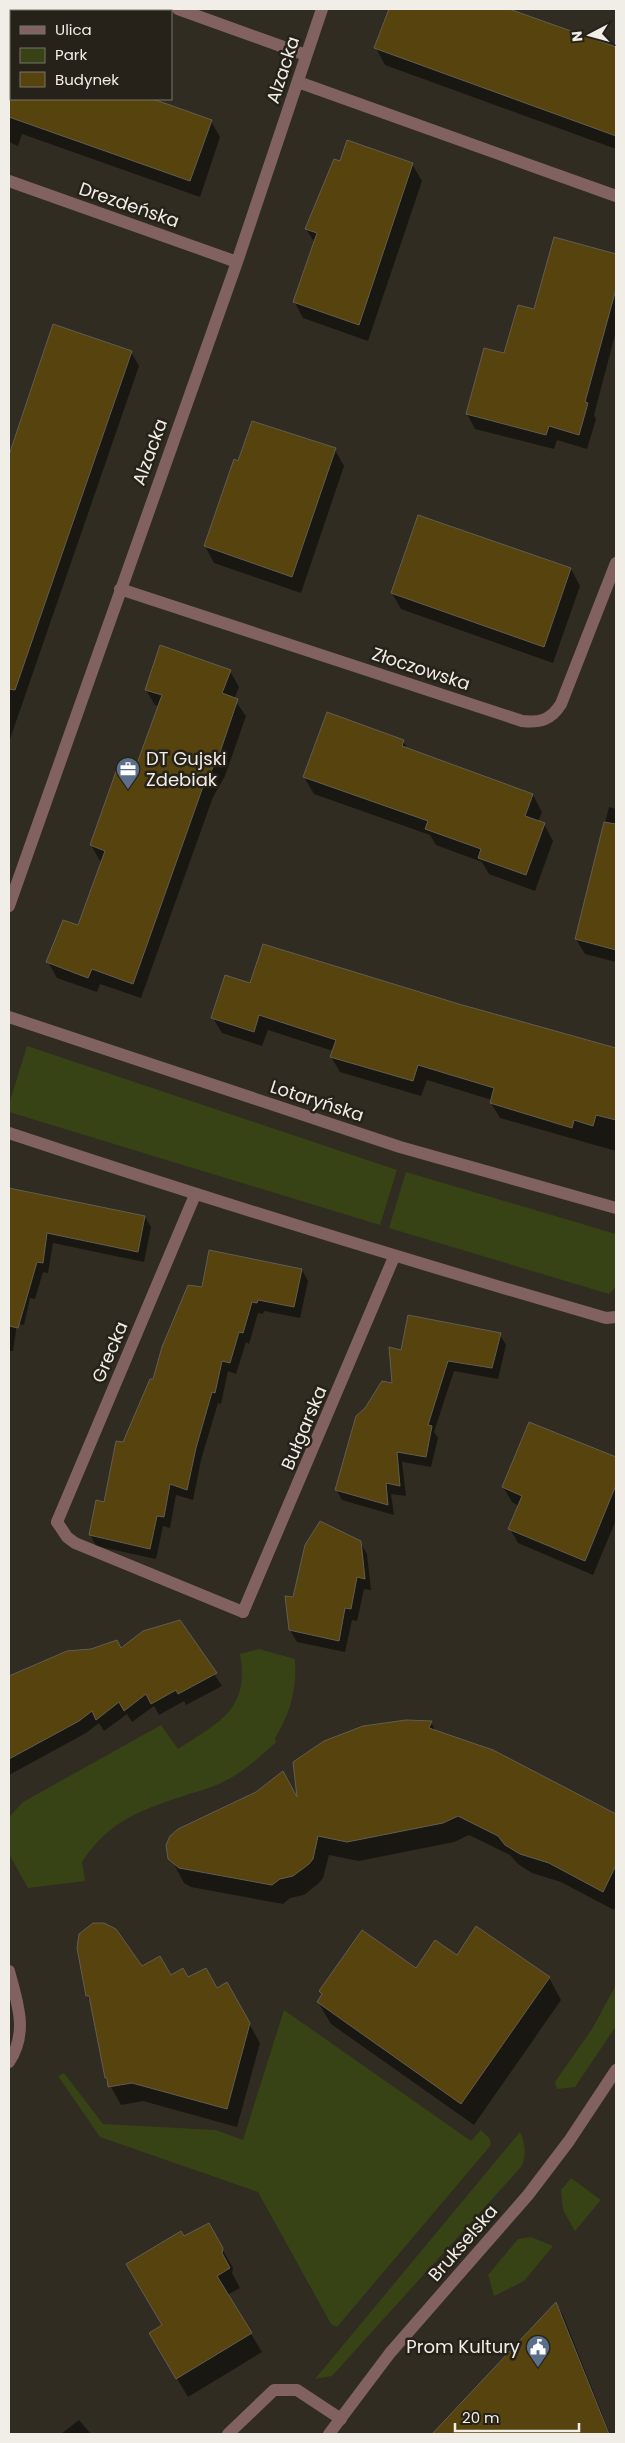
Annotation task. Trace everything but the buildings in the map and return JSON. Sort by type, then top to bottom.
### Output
[{"type":"street","points":[[178,9],[306,55]]},
{"type":"street","name":"Alzacka","points":[[9,906],[237,262],[322,9]]},
{"type":"street","points":[[298,82],[616,196]]},
{"type":"street","name":"Drezdeńska","points":[[9,181],[237,262]]},
{"type":"street","name":"Złoczowska","points":[[120,588],[522,721],[540,722],[552,716],[561,704],[616,563]]},
{"type":"street","name":"Lotaryńska","points":[[9,1017],[400,1147],[616,1208]]},
{"type":"street","points":[[9,1133],[195,1195],[394,1257],[606,1318],[616,1317]]},
{"type":"street","name":"Grecka","points":[[195,1195],[57,1522],[67,1536],[76,1543],[243,1612]]},
{"type":"street","name":"Bułgarska","points":[[243,1612],[394,1257]]},
{"type":"street","points":[[9,1970],[20,2013],[19,2043],[9,2062]]},
{"type":"street","name":"Brukselska","points":[[329,2434],[390,2353],[528,2195],[569,2142],[616,2070]]},
{"type":"street","points":[[228,2434],[274,2390],[297,2390],[341,2419]]},
{"type":"green space","points":[[27,1046],[397,1170],[380,1225],[9,1112],[9,1104]]},
{"type":"green space","points":[[406,1172],[616,1234],[616,1287],[609,1294],[389,1228]]},
{"type":"green space","points":[[259,1649],[295,1659],[295,1680],[292,1700],[275,1738],[276,1742],[250,1765],[229,1779],[142,1811],[116,1826],[104,1835],[82,1862],[85,1881],[28,1888],[9,1854],[9,1817],[23,1802],[161,1725],[178,1749],[206,1731],[218,1722],[236,1702],[242,1673],[240,1654]]},
{"type":"green space","points":[[616,1985],[616,2026],[575,2087],[557,2089],[555,2082],[592,2029]]},
{"type":"green space","points":[[284,2010],[471,2141],[481,2130],[490,2139],[491,2145],[337,2327],[331,2324],[258,2192],[100,2137],[58,2076],[64,2073],[103,2124],[216,2130],[243,2140]]},
{"type":"green space","points":[[520,2132],[525,2150],[521,2167],[332,2376],[315,2379]]},
{"type":"green space","points":[[571,2178],[601,2200],[575,2231],[563,2210],[561,2190]]},
{"type":"green space","points":[[531,2237],[553,2246],[524,2281],[494,2296],[488,2275],[518,2239]]},
{"type":"place","name":"DT Gujski Zdebiak","points":[[128,790]]},
{"type":"place","name":"Prom Kultury","points":[[538,2368]]}]
